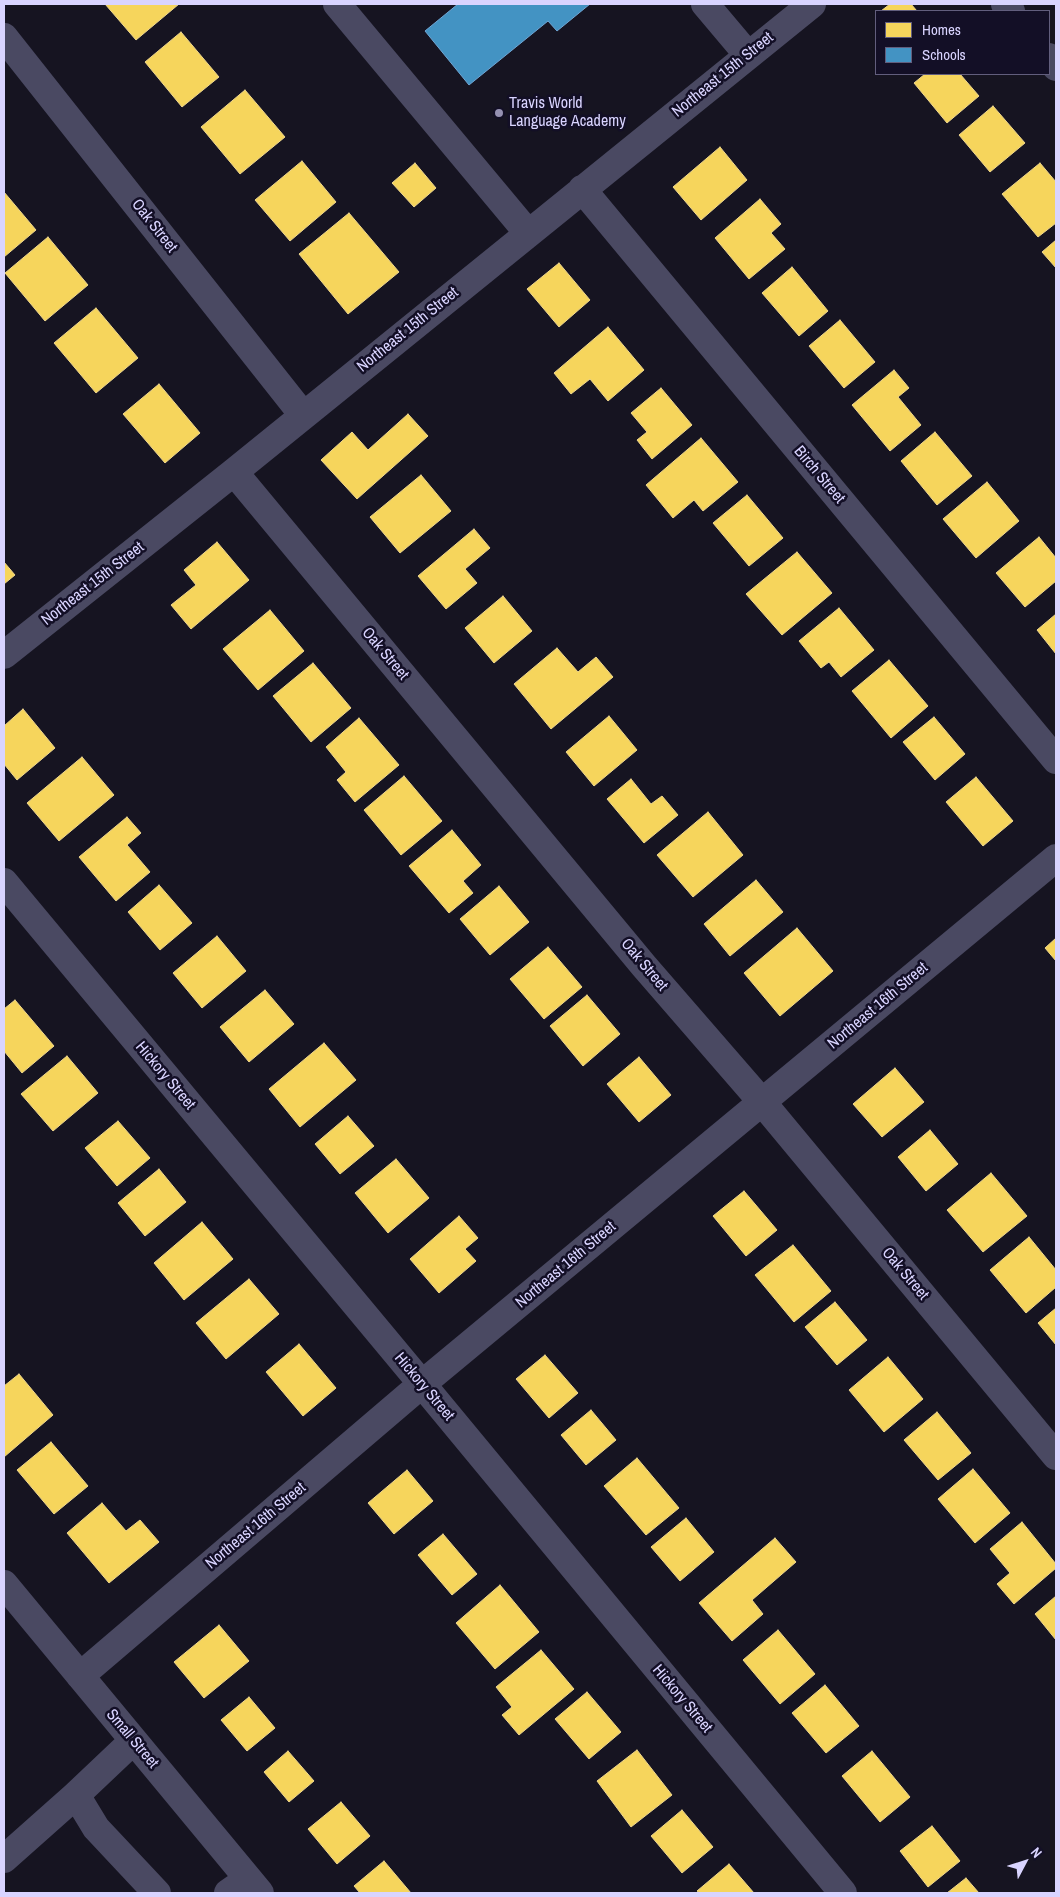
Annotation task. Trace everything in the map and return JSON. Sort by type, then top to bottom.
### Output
[{"type":"street","points":[[338,4],[528,233]]},
{"type":"street","points":[[704,4],[748,55]]},
{"type":"street","name":"Northeast 15th Street","points":[[4,655],[234,472],[812,4]]},
{"type":"street","name":"Oak Street","points":[[4,37],[303,416]]},
{"type":"street","name":"Birch Street","points":[[582,189],[1056,760]]},
{"type":"street","name":"Oak Street","points":[[234,472],[644,966],[762,1102],[1056,1456]]},
{"type":"street","name":"Northeast 16th Street","points":[[80,1676],[422,1384],[1056,858]]},
{"type":"street","name":"Hickory Street","points":[[4,882],[843,1893]]},
{"type":"street","name":"Small Street","points":[[4,1584],[134,1741],[245,1889]]},
{"type":"street","points":[[4,1859],[134,1741]]},
{"type":"street","points":[[76,1795],[96,1828],[157,1893]]},
{"type":"building: Homes","points":[[105,4],[179,4],[136,40]]},
{"type":"building: Homes","points":[[890,4],[911,4],[916,10],[882,10]]},
{"type":"building: Homes","points":[[181,32],[219,77],[182,107],[145,62]]},
{"type":"building: Homes","points":[[924,75],[961,75],[979,96],[947,123],[914,83]]},
{"type":"building: Homes","points":[[245,90],[285,137],[240,174],[201,127]]},
{"type":"building: Homes","points":[[993,106],[1025,143],[990,172],[959,135]]},
{"type":"building: Homes","points":[[720,147],[747,180],[701,220],[673,187]]},
{"type":"building: Homes","points":[[302,161],[336,202],[290,241],[255,200]]},
{"type":"building: Homes","points":[[415,163],[436,188],[414,207],[392,183]]},
{"type":"building: Homes","points":[[1040,163],[1056,182],[1056,223],[1038,237],[1002,194]]},
{"type":"building: Homes","points":[[4,192],[36,230],[4,257]]},
{"type":"building: Homes","points":[[760,199],[781,224],[771,233],[785,249],[749,279],[715,238]]},
{"type":"building: Homes","points":[[349,213],[399,272],[348,314],[299,254]]},
{"type":"building: Homes","points":[[48,237],[88,285],[45,321],[5,273]]},
{"type":"building: Homes","points":[[1056,240],[1056,268],[1042,252]]},
{"type":"building: Homes","points":[[559,263],[590,300],[559,327],[527,289]]},
{"type":"building: Homes","points":[[792,267],[828,311],[799,336],[762,293]]},
{"type":"building: Homes","points":[[96,308],[138,358],[96,393],[54,343]]},
{"type":"building: Homes","points":[[840,320],[875,362],[844,388],[809,346]]},
{"type":"building: Homes","points":[[608,327],[644,370],[608,401],[590,379],[571,394],[554,373]]},
{"type":"building: Homes","points":[[894,370],[909,388],[898,397],[921,425],[890,451],[852,405]]},
{"type":"building: Homes","points":[[159,384],[200,433],[165,463],[123,414]]},
{"type":"building: Homes","points":[[661,388],[692,425],[652,459],[637,440],[647,432],[631,413]]},
{"type":"building: Homes","points":[[408,414],[428,436],[357,499],[321,460],[352,432],[368,450]]},
{"type":"building: Homes","points":[[935,432],[972,476],[937,505],[901,461]]},
{"type":"building: Homes","points":[[701,438],[738,482],[703,511],[694,500],[673,518],[646,485]]},
{"type":"building: Homes","points":[[421,475],[451,511],[400,553],[370,517]]},
{"type":"building: Homes","points":[[987,482],[1019,521],[976,558],[943,519]]},
{"type":"building: Homes","points":[[747,495],[783,538],[749,566],[713,523]]},
{"type":"building: Homes","points":[[474,529],[490,548],[465,569],[477,583],[446,609],[418,576]]},
{"type":"building: Homes","points":[[1039,537],[1056,558],[1056,581],[1025,607],[996,573]]},
{"type":"building: Homes","points":[[217,542],[249,580],[191,629],[171,605],[196,585],[184,570]]},
{"type":"building: Homes","points":[[797,552],[832,593],[782,635],[746,594]]},
{"type":"building: Homes","points":[[4,562],[15,575],[4,584]]},
{"type":"building: Homes","points":[[503,596],[532,631],[494,663],[465,628]]},
{"type":"building: Homes","points":[[839,608],[874,650],[841,677],[829,662],[821,668],[799,641]]},
{"type":"building: Homes","points":[[270,610],[304,651],[258,690],[223,649]]},
{"type":"building: Homes","points":[[1056,614],[1056,654],[1037,630]]},
{"type":"building: Homes","points":[[557,648],[578,672],[596,657],[613,677],[551,729],[514,684]]},
{"type":"building: Homes","points":[[889,660],[928,706],[891,738],[852,691]]},
{"type":"building: Homes","points":[[313,663],[351,708],[311,742],[273,696]]},
{"type":"building: Homes","points":[[23,709],[55,748],[17,780],[4,764],[4,726]]},
{"type":"building: Homes","points":[[609,716],[637,750],[594,786],[566,752]]},
{"type":"building: Homes","points":[[934,717],[965,754],[935,780],[903,742]]},
{"type":"building: Homes","points":[[359,718],[399,765],[355,802],[337,780],[346,772],[326,747]]},
{"type":"building: Homes","points":[[82,757],[114,795],[59,841],[27,803]]},
{"type":"building: Homes","points":[[404,776],[442,821],[401,855],[364,810]]},
{"type":"building: Homes","points":[[976,777],[1013,821],[983,846],[946,802]]},
{"type":"building: Homes","points":[[631,779],[651,804],[662,796],[678,815],[644,843],[607,799]]},
{"type":"building: Homes","points":[[708,812],[743,855],[693,897],[657,855]]},
{"type":"building: Homes","points":[[127,817],[141,833],[127,845],[150,872],[116,901],[79,857]]},
{"type":"building: Homes","points":[[452,830],[481,865],[463,881],[473,893],[449,913],[409,866]]},
{"type":"building: Homes","points":[[756,880],[783,912],[730,956],[704,924]]},
{"type":"building: Homes","points":[[159,885],[192,923],[160,950],[128,912]]},
{"type":"building: Homes","points":[[499,886],[529,922],[490,955],[460,919]]},
{"type":"building: Homes","points":[[797,928],[833,971],[780,1016],[744,973]]},
{"type":"building: Homes","points":[[217,936],[246,971],[202,1008],[173,973]]},
{"type":"building: Homes","points":[[1056,938],[1056,961],[1045,948]]},
{"type":"building: Homes","points":[[548,947],[582,987],[544,1019],[510,979]]},
{"type":"building: Homes","points":[[265,990],[294,1024],[249,1062],[220,1027]]},
{"type":"building: Homes","points":[[587,995],[620,1034],[583,1066],[550,1026]]},
{"type":"building: Homes","points":[[15,1000],[54,1046],[22,1073],[4,1051],[4,1009]]},
{"type":"building: Homes","points":[[324,1043],[356,1080],[300,1127],[269,1089]]},
{"type":"building: Homes","points":[[67,1056],[98,1093],[53,1131],[21,1094]]},
{"type":"building: Homes","points":[[639,1057],[671,1095],[639,1122],[607,1084]]},
{"type":"building: Homes","points":[[895,1068],[924,1102],[882,1137],[853,1104]]},
{"type":"building: Homes","points":[[348,1116],[374,1146],[340,1174],[315,1144]]},
{"type":"building: Homes","points":[[118,1121],[150,1158],[117,1186],[85,1148]]},
{"type":"building: Homes","points":[[930,1130],[958,1164],[926,1191],[898,1157]]},
{"type":"building: Homes","points":[[396,1159],[429,1198],[388,1233],[355,1193]]},
{"type":"building: Homes","points":[[159,1169],[186,1202],[145,1236],[118,1203]]},
{"type":"building: Homes","points":[[991,1173],[1027,1216],[983,1252],[947,1210]]},
{"type":"building: Homes","points":[[744,1191],[777,1230],[746,1256],[713,1216]]},
{"type":"building: Homes","points":[[459,1216],[478,1238],[465,1249],[476,1261],[439,1293],[410,1259]]},
{"type":"building: Homes","points":[[202,1222],[233,1259],[184,1300],[154,1263]]},
{"type":"building: Homes","points":[[1029,1237],[1056,1270],[1056,1287],[1026,1313],[990,1270]]},
{"type":"building: Homes","points":[[793,1245],[831,1291],[794,1322],[755,1275]]},
{"type":"building: Homes","points":[[249,1279],[279,1314],[226,1359],[196,1323]]},
{"type":"building: Homes","points":[[835,1302],[867,1340],[837,1365],[805,1327]]},
{"type":"building: Homes","points":[[1056,1308],[1056,1345],[1038,1323]]},
{"type":"building: Homes","points":[[299,1344],[336,1388],[303,1416],[266,1372]]},
{"type":"building: Homes","points":[[545,1355],[578,1393],[549,1418],[516,1379]]},
{"type":"building: Homes","points":[[888,1357],[923,1399],[884,1432],[849,1390]]},
{"type":"building: Homes","points":[[19,1374],[53,1415],[4,1457],[4,1386]]},
{"type":"building: Homes","points":[[591,1410],[616,1440],[586,1465],[561,1435]]},
{"type":"building: Homes","points":[[937,1412],[971,1453],[938,1480],[904,1440]]},
{"type":"building: Homes","points":[[51,1442],[88,1486],[54,1514],[17,1470]]},
{"type":"building: Homes","points":[[637,1458],[679,1508],[646,1535],[604,1486]]},
{"type":"building: Homes","points":[[973,1469],[1010,1513],[975,1543],[938,1499]]},
{"type":"building: Homes","points":[[407,1470],[433,1501],[394,1534],[368,1503]]},
{"type":"building: Homes","points":[[102,1503],[126,1531],[140,1520],[159,1542],[109,1583],[67,1533]]},
{"type":"building: Homes","points":[[686,1518],[714,1552],[680,1581],[651,1547]]},
{"type":"building: Homes","points":[[1022,1522],[1056,1564],[1056,1568],[1014,1604],[997,1584],[1010,1573],[990,1549]]},
{"type":"building: Homes","points":[[443,1534],[477,1574],[452,1595],[418,1555]]},
{"type":"building: Homes","points":[[775,1538],[796,1562],[752,1600],[763,1614],[732,1641],[699,1603]]},
{"type":"building: Homes","points":[[500,1585],[539,1632],[495,1669],[456,1623]]},
{"type":"building: Homes","points":[[1056,1596],[1056,1640],[1035,1614]]},
{"type":"building: Homes","points":[[219,1625],[249,1661],[204,1698],[174,1662]]},
{"type":"building: Homes","points":[[778,1630],[815,1674],[780,1704],[743,1660]]},
{"type":"building: Homes","points":[[541,1650],[574,1689],[519,1735],[502,1715],[512,1707],[496,1687]]},
{"type":"building: Homes","points":[[825,1685],[859,1726],[826,1753],[792,1713]]},
{"type":"building: Homes","points":[[587,1692],[621,1732],[589,1759],[555,1719]]},
{"type":"building: Homes","points":[[249,1697],[275,1728],[247,1751],[221,1720]]},
{"type":"building: Homes","points":[[637,1750],[672,1795],[631,1827],[597,1781]]},
{"type":"building: Homes","points":[[288,1751],[314,1781],[289,1802],[264,1772]]},
{"type":"building: Homes","points":[[872,1751],[910,1797],[880,1822],[842,1776]]},
{"type":"building: Homes","points":[[341,1802],[370,1836],[337,1864],[308,1829]]},
{"type":"building: Homes","points":[[682,1810],[713,1847],[682,1873],[651,1836]]},
{"type":"building: Homes","points":[[932,1826],[960,1861],[928,1887],[900,1851]]},
{"type":"building: Homes","points":[[384,1861],[411,1893],[360,1893],[354,1886]]},
{"type":"building: Homes","points":[[729,1864],[754,1893],[700,1893],[697,1891]]},
{"type":"building: Homes","points":[[966,1878],[979,1893],[947,1893]]},
{"type":"building: Schools","points":[[458,4],[590,4],[557,31],[548,21],[469,85],[425,31]]},
{"type":"place","name":"Travis World Language Academy","points":[[499,113]]}]
